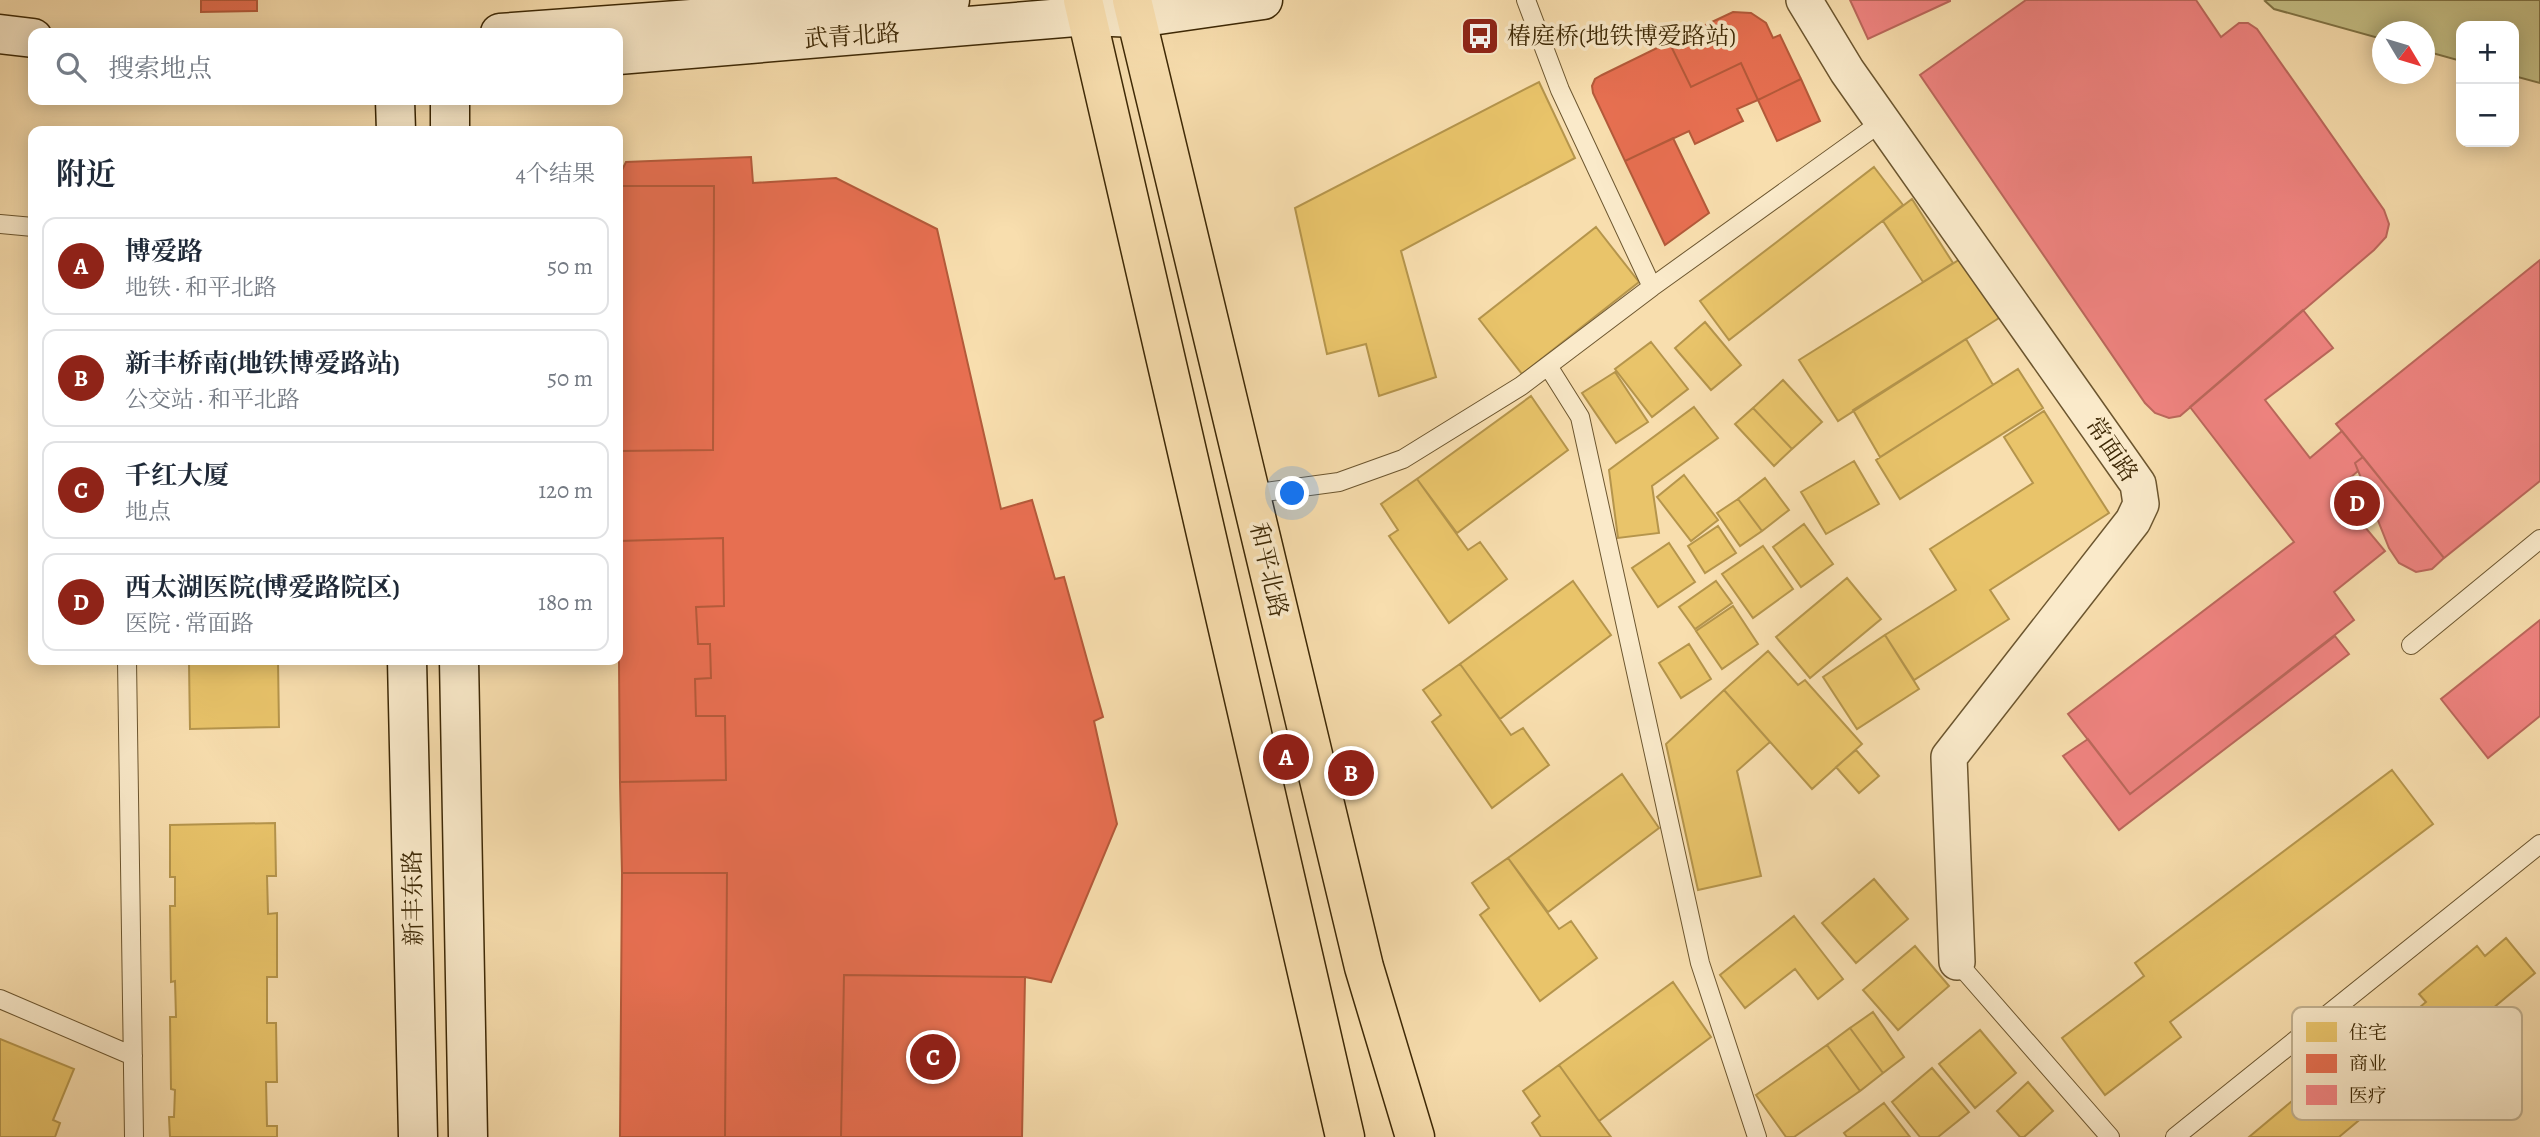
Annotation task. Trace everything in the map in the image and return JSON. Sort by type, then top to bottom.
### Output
[{"type":"main road","name":"武青北路","points":[[568,28],[950,0]]},
{"type":"main road","name":"武青北路","points":[[623,54],[1085,8],[1134,9],[1263,0]]},
{"type":"main road","points":[[1085,8],[1345,1137]]},
{"type":"main road","name":"和平北路","points":[[1134,9],[1364,967],[1415,1137]]},
{"type":"main road","points":[[0,33],[28,37]]},
{"type":"main road","points":[[0,59],[28,62]]},
{"type":"main road","points":[[395,105],[396,126]]},
{"type":"main road","points":[[450,105],[450,126]]},
{"type":"main road","name":"新丰东路","points":[[407,665],[418,1137]]},
{"type":"main road","name":"新丰东路","points":[[459,665],[468,1137]]},
{"type":"street","name":"常面路","points":[[1804,0],[1847,71],[2137,484],[2141,503],[2133,522],[1949,757],[1957,962]]},
{"type":"lane","points":[[1526,0],[1560,90],[1652,287]]},
{"type":"lane","points":[[1251,494],[1339,482],[1403,458],[1521,387],[1652,287],[1883,121]]},
{"type":"lane","points":[[0,224],[28,226]]},
{"type":"lane","points":[[1548,366],[1580,417],[1700,963],[1757,1137]]},
{"type":"lane","points":[[2411,645],[2540,539]]},
{"type":"lane","points":[[127,665],[134,1137]]},
{"type":"lane","points":[[2337,1007],[2540,844]]},
{"type":"lane","points":[[1957,962],[2110,1137]]},
{"type":"lane","points":[[0,999],[133,1056]]},
{"type":"lane","points":[[2175,1137],[2292,1043]]},
{"type":"shaded area","points":[[2540,0],[2540,83],[2519,77],[2519,21],[2456,21],[2456,60],[2435,54],[2435,21],[2372,21],[2372,36],[2274,9],[2265,1]]},
{"type":"building: 住宅","points":[[1539,82],[1575,158],[1401,251],[1436,377],[1379,396],[1366,344],[1327,354],[1295,208]]},
{"type":"building: 住宅","points":[[1874,167],[1903,205],[1729,340],[1700,301]]},
{"type":"building: 住宅","points":[[1912,199],[1953,263],[1923,282],[1883,221]]},
{"type":"building: 住宅","points":[[1596,227],[1639,282],[1522,374],[1479,319]]},
{"type":"building: 住宅","points":[[1962,258],[1999,318],[1838,421],[1799,360]]},
{"type":"building: 住宅","points":[[1705,322],[1741,365],[1711,390],[1675,348]]},
{"type":"building: 住宅","points":[[1966,339],[1993,385],[1880,457],[1853,410]]},
{"type":"building: 住宅","points":[[1651,342],[1688,389],[1652,417],[1615,369]]},
{"type":"building: 住宅","points":[[2018,369],[2043,408],[1900,499],[1876,460]]},
{"type":"building: 住宅","points":[[1615,372],[1648,422],[1616,443],[1582,393]]},
{"type":"building: 住宅","points":[[1783,380],[1822,422],[1792,449],[1753,408]]},
{"type":"building: 住宅","points":[[1531,396],[1568,450],[1457,533],[1417,479]]},
{"type":"building: 住宅","points":[[1694,407],[1718,438],[1652,486],[1659,533],[1618,538],[1609,470]]},
{"type":"building: 住宅","points":[[1753,408],[1792,449],[1774,466],[1735,424]]},
{"type":"building: 住宅","points":[[2044,411],[2109,513],[1990,590],[2009,619],[1914,680],[1885,635],[1956,590],[1930,549],[2033,483],[2004,437]]},
{"type":"building: 住宅","points":[[1854,461],[1879,504],[1826,534],[1801,492]]},
{"type":"building: 住宅","points":[[1684,475],[1718,520],[1691,541],[1657,497]]},
{"type":"building: 住宅","points":[[1765,478],[1789,510],[1762,531],[1738,499]]},
{"type":"building: 住宅","points":[[1417,479],[1468,550],[1480,542],[1507,579],[1449,623],[1389,536],[1398,530],[1381,504]]},
{"type":"building: 住宅","points":[[1738,499],[1762,531],[1740,546],[1717,513]]},
{"type":"building: 住宅","points":[[1804,524],[1833,564],[1801,587],[1773,547]]},
{"type":"building: 住宅","points":[[1718,526],[1736,553],[1705,573],[1688,546]]},
{"type":"building: 住宅","points":[[1669,543],[1695,582],[1658,607],[1632,568]]},
{"type":"building: 住宅","points":[[1763,546],[1793,589],[1753,618],[1722,574]]},
{"type":"building: 住宅","points":[[1847,578],[1881,619],[1810,678],[1776,637]]},
{"type":"building: 住宅","points":[[1573,581],[1611,635],[1500,719],[1460,664]]},
{"type":"building: 住宅","points":[[1716,581],[1732,603],[1695,629],[1679,607]]},
{"type":"building: 住宅","points":[[1733,606],[1758,644],[1722,669],[1696,631]]},
{"type":"building: 住宅","points":[[1885,635],[1919,689],[1857,729],[1823,677]]},
{"type":"building: 住宅","points":[[1689,644],[1711,679],[1681,698],[1659,663]]},
{"type":"building: 住宅","points":[[1768,651],[1798,685],[1805,680],[1862,744],[1812,789],[1724,690]]},
{"type":"building: 住宅","points":[[1460,664],[1511,735],[1523,728],[1549,765],[1492,808],[1432,722],[1441,715],[1423,690]]},
{"type":"building: 住宅","points":[[189,665],[278,665],[279,727],[190,729]]},
{"type":"building: 住宅","points":[[1724,690],[1770,742],[1737,771],[1761,876],[1698,890],[1666,744]]},
{"type":"building: 住宅","points":[[1856,750],[1879,776],[1859,793],[1836,767]]},
{"type":"building: 住宅","points":[[2392,770],[2433,824],[2170,1022],[2181,1037],[2105,1095],[2062,1038],[2144,976],[2135,963]]},
{"type":"building: 住宅","points":[[1622,774],[1659,828],[1548,912],[1508,858]]},
{"type":"building: 住宅","points":[[275,823],[276,876],[267,876],[268,914],[277,913],[277,977],[267,977],[267,1023],[276,1023],[277,1082],[266,1082],[267,1126],[277,1126],[277,1137],[170,1137],[169,1117],[174,1117],[175,1090],[171,1089],[170,1017],[176,1017],[175,981],[171,982],[170,906],[175,906],[175,877],[170,877],[170,825]]},
{"type":"building: 住宅","points":[[1508,858],[1559,929],[1571,921],[1597,958],[1540,1001],[1480,915],[1489,908],[1472,883]]},
{"type":"building: 住宅","points":[[1874,879],[1908,919],[1856,963],[1822,923]]},
{"type":"building: 住宅","points":[[1794,916],[1843,979],[1818,999],[1795,969],[1745,1008],[1720,975]]},
{"type":"building: 住宅","points":[[2506,938],[2535,973],[2494,1007],[2420,1007],[2426,1002],[2419,994],[2477,946],[2485,956]]},
{"type":"building: 住宅","points":[[1915,946],[1949,986],[1898,1030],[1863,990]]},
{"type":"building: 住宅","points":[[1673,982],[1711,1037],[1599,1121],[1559,1065]]},
{"type":"building: 住宅","points":[[1873,1012],[1904,1057],[1883,1073],[1850,1028]]},
{"type":"building: 住宅","points":[[1850,1028],[1883,1073],[1860,1091],[1827,1045]]},
{"type":"building: 住宅","points":[[1980,1030],[2016,1073],[1975,1108],[1939,1064]]},
{"type":"building: 住宅","points":[[0,1039],[74,1069],[53,1120],[60,1123],[55,1137],[0,1137]]},
{"type":"building: 住宅","points":[[1827,1045],[1860,1091],[1794,1137],[1786,1137],[1756,1095]]},
{"type":"building: 住宅","points":[[1559,1065],[1611,1137],[1541,1137],[1532,1123],[1540,1116],[1523,1091]]},
{"type":"building: 住宅","points":[[1932,1068],[1969,1112],[1938,1137],[1920,1137],[1892,1102]]},
{"type":"building: 住宅","points":[[2028,1082],[2053,1111],[2024,1137],[2020,1137],[1997,1111]]},
{"type":"building: 住宅","points":[[2292,1101],[2292,1120],[2359,1120],[2339,1137],[2249,1137]]},
{"type":"building: 住宅","points":[[1884,1103],[1910,1137],[1847,1137],[1844,1133]]},
{"type":"building: 商业","points":[[201,0],[257,0],[257,11],[201,12]]},
{"type":"building: 商业","points":[[1733,12],[1751,13],[1766,23],[1773,38],[1780,35],[1801,79],[1758,100],[1741,63],[1691,87],[1669,42]]},
{"type":"building: 商业","points":[[1669,42],[1691,87],[1741,63],[1758,100],[1737,109],[1743,121],[1695,144],[1689,131],[1625,161],[1592,86],[1595,79],[1602,75]]},
{"type":"building: 商业","points":[[1801,79],[1820,121],[1777,141],[1758,100]]},
{"type":"building: 商业","points":[[1673,138],[1709,213],[1665,245],[1625,161]]},
{"type":"building: 商业","points":[[751,157],[753,183],[836,178],[937,229],[1001,509],[1032,500],[1055,579],[1064,577],[1103,717],[1094,721],[1117,824],[1051,982],[1025,977],[844,975],[841,1137],[725,1137],[727,873],[622,873],[620,782],[726,780],[725,716],[696,716],[695,679],[711,678],[710,644],[698,644],[696,607],[724,606],[723,538],[623,541],[623,451],[713,450],[714,186],[623,186],[623,168],[626,162]]},
{"type":"building: 商业","points":[[623,186],[714,186],[713,450],[623,451]]},
{"type":"building: 商业","points":[[723,538],[724,606],[696,607],[698,644],[710,644],[711,678],[695,679],[696,716],[725,716],[726,780],[620,782],[619,665],[623,665],[623,541]]},
{"type":"building: 商业","points":[[622,873],[727,873],[725,1137],[620,1137]]},
{"type":"building: 商业","points":[[844,975],[1025,977],[1022,1137],[841,1137]]},
{"type":"building: 医疗","points":[[1850,0],[1950,0],[1950,1],[1868,39]]},
{"type":"building: 医疗","points":[[2026,0],[2196,0],[2221,37],[2239,23],[2248,23],[2257,29],[2384,210],[2389,224],[2386,237],[2374,250],[2180,416],[2169,418],[2155,413],[2145,403],[1920,75]]},
{"type":"building: 医疗","points":[[2540,260],[2540,481],[2444,558],[2336,424]]},
{"type":"building: 医疗","points":[[2303,310],[2333,348],[2265,400],[2310,458],[2342,431],[2363,457],[2355,463],[2358,471],[2335,491],[2385,551],[2334,592],[2354,620],[2130,794],[2068,714],[2294,542],[2190,407]]},
{"type":"building: 医疗","points":[[2363,457],[2444,558],[2432,569],[2416,572],[2399,563],[2389,548],[2355,463]]},
{"type":"building: 医疗","points":[[2540,620],[2540,716],[2488,758],[2441,699]]},
{"type":"building: 医疗","points":[[2335,636],[2349,654],[2119,830],[2063,756],[2088,739],[2130,794]]},
{"type":"place","name":"椿庭桥(地铁博爱路站)","points":[[1480,36]]},
{"type":"place","name":"西太湖医院(博爱路院区)","points":[[2357,503]]},
{"type":"place","name":"博爱路","points":[[1286,757]]},
{"type":"place","name":"新丰桥南(地铁博爱路站)","points":[[1351,773]]},
{"type":"place","name":"千红大厦","points":[[933,1057]]}]
